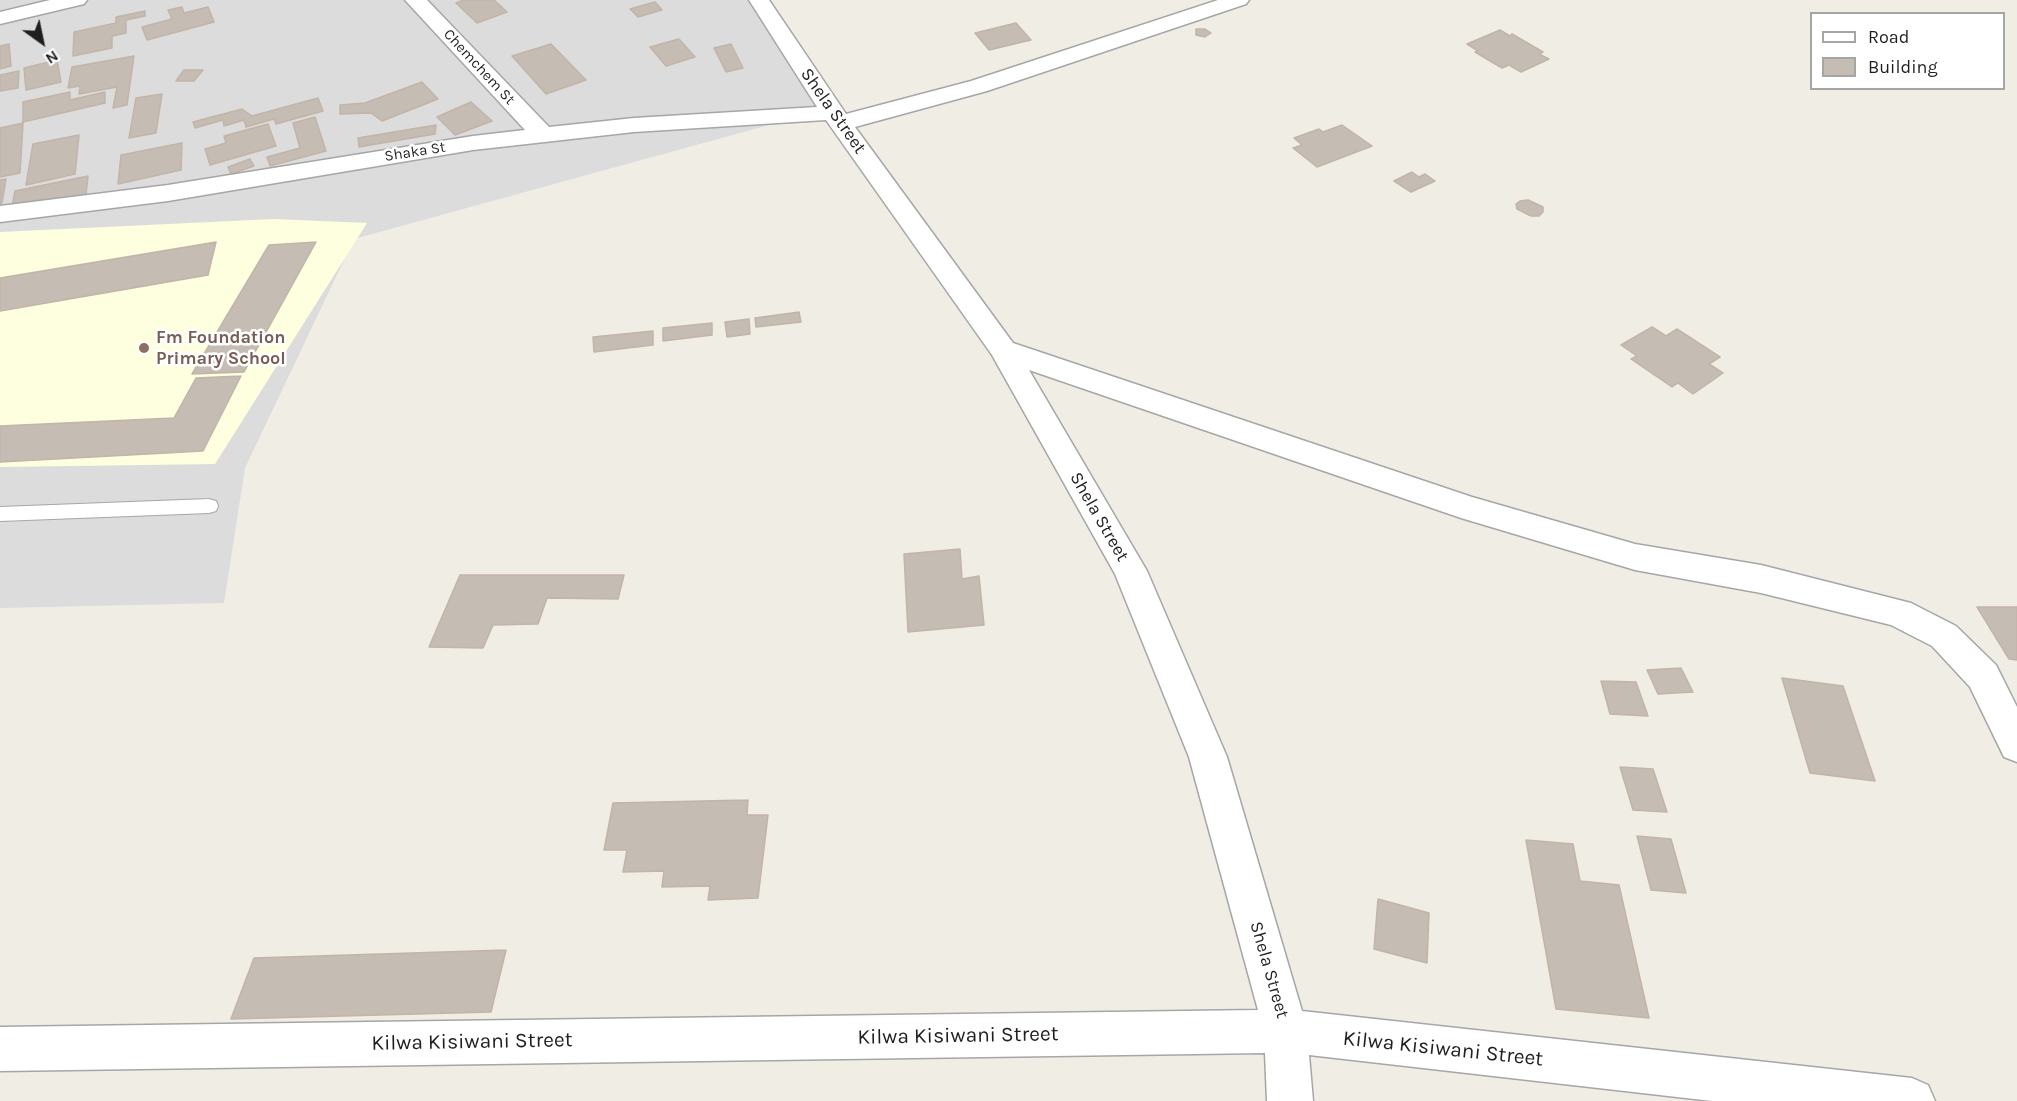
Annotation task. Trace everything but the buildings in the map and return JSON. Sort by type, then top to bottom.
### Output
[{"type":"street","points":[[0,18],[77,0]]},
{"type":"street","name":"Chemchem St","points":[[415,0],[543,135]]},
{"type":"street","name":"Shela Street","points":[[759,0],[837,118],[1003,350],[1130,571],[1208,757],[1286,1032],[1290,1101]]},
{"type":"street","name":"Shaka St","points":[[0,214],[168,193],[473,142],[634,124],[837,118],[979,86],[1239,0]]},
{"type":"street","points":[[1003,350],[1319,459],[1505,519],[1635,557],[1761,579],[1899,613],[1944,636],[1983,676],[2017,745]]},
{"type":"street","name":"Kilwa Kisiwani Street","points":[[0,1049],[1286,1032],[1912,1101]]},
{"type":"lane","points":[[0,514],[209,506]]},
{"type":"shaded area","points":[[0,0],[749,0],[838,106],[354,239],[245,468],[224,603],[0,608]]},
{"type":"shaded area","name":"Fm Foundation Primary School","points":[[274,219],[367,223],[215,464],[0,467],[0,232]]},
{"type":"place","name":"Fm Foundation Primary School","points":[[144,348]]}]
